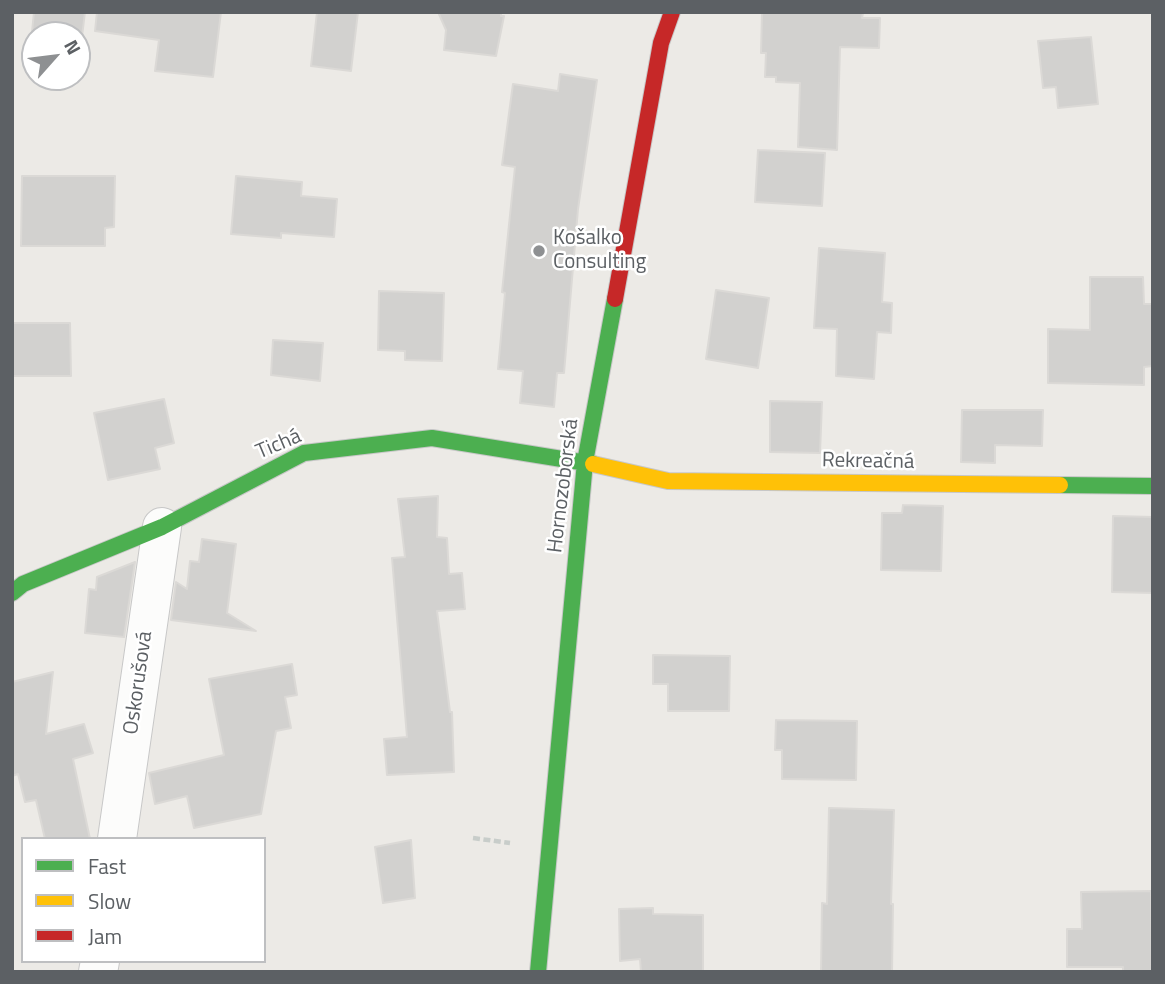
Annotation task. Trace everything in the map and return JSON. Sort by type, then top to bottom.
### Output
[{"type":"street","name":"Hornozoborská","points":[[538,972],[585,462],[661,43],[671,12]]},
{"type":"street","name":"Tichá","points":[[16,580],[162,527],[304,453],[432,438],[585,462]]},
{"type":"street","name":"Rekreačná","points":[[585,462],[668,481],[1153,486]]},
{"type":"street","name":"Oskorušová","points":[[117,837],[162,527]]},
{"type":"path","points":[[473,838],[509,843]]},
{"type":"building","points":[[34,12],[85,12],[84,21],[33,21]]},
{"type":"building","points":[[97,12],[221,12],[213,77],[155,71],[159,40],[95,31]]},
{"type":"building","points":[[317,12],[358,12],[351,71],[311,66]]},
{"type":"building","points":[[438,12],[501,12],[501,16],[504,16],[496,56],[444,50],[446,30]]},
{"type":"building","points":[[762,12],[863,13],[862,18],[880,18],[879,48],[840,47],[837,150],[798,147],[800,83],[776,82],[776,77],[765,77],[766,53],[761,53]]},
{"type":"building","points":[[1091,37],[1098,104],[1058,108],[1056,87],[1043,88],[1038,41]]},
{"type":"building","points":[[560,74],[597,80],[578,209],[564,373],[557,373],[554,407],[520,403],[523,371],[498,369],[505,293],[502,292],[515,167],[502,165],[513,84],[558,91]]},
{"type":"building","points":[[758,150],[825,153],[822,206],[755,202]]},
{"type":"building","points":[[22,176],[115,176],[114,227],[105,228],[105,246],[21,246]]},
{"type":"building","points":[[236,176],[302,182],[301,196],[337,199],[334,237],[281,233],[281,238],[231,234]]},
{"type":"building","points":[[819,248],[885,253],[882,302],[892,303],[891,333],[877,332],[874,379],[836,376],[837,329],[814,328]]},
{"type":"building","points":[[1090,277],[1143,277],[1144,304],[1153,304],[1153,366],[1144,367],[1144,385],[1048,383],[1048,329],[1090,330]]},
{"type":"building","points":[[716,290],[769,298],[758,368],[706,359]]},
{"type":"building","points":[[379,291],[444,293],[442,361],[405,360],[405,351],[378,350]]},
{"type":"building","points":[[12,323],[70,323],[71,376],[12,376]]},
{"type":"building","points":[[273,340],[323,343],[320,381],[271,375]]},
{"type":"building","points":[[164,399],[174,443],[155,448],[160,469],[108,480],[94,413]]},
{"type":"building","points":[[770,401],[822,402],[820,453],[770,452]]},
{"type":"building","points":[[962,410],[1043,410],[1042,446],[995,445],[995,463],[961,462]]},
{"type":"building","points":[[438,496],[437,537],[447,538],[449,574],[462,573],[465,609],[437,611],[452,712],[454,772],[387,775],[384,739],[407,737],[392,558],[405,557],[398,499]]},
{"type":"building","points":[[903,505],[943,506],[941,571],[881,570],[882,513],[902,513]]},
{"type":"building","points":[[1113,516],[1153,517],[1153,593],[1112,592]]},
{"type":"building","points":[[202,539],[236,544],[227,613],[256,631],[171,620],[176,582],[187,589],[190,561],[199,562]]},
{"type":"building","points":[[135,562],[124,637],[85,633],[89,589],[96,590],[97,577]]},
{"type":"building","points":[[653,655],[730,656],[729,711],[668,711],[668,684],[653,684]]},
{"type":"building","points":[[292,664],[297,695],[285,697],[291,728],[276,731],[261,814],[194,828],[187,796],[155,804],[149,773],[224,755],[209,679]]},
{"type":"building","points":[[53,672],[46,734],[84,724],[93,753],[73,759],[90,837],[45,837],[36,800],[25,802],[18,774],[12,776],[12,682]]},
{"type":"building","points":[[776,720],[857,721],[856,780],[782,779],[782,750],[775,750]]},
{"type":"building","points":[[829,808],[894,810],[892,972],[821,972],[822,903],[827,904]]},
{"type":"building","points":[[411,840],[415,898],[383,903],[375,847]]},
{"type":"building","points":[[1151,891],[1152,972],[1123,972],[1123,967],[1067,967],[1067,929],[1082,929],[1081,892]]},
{"type":"building","points":[[653,908],[653,914],[703,915],[703,972],[641,972],[640,959],[620,961],[619,909]]},
{"type":"traffic: fast","points":[[538,972],[585,462],[615,299]]},
{"type":"traffic: fast","points":[[12,593],[23,584],[162,527],[304,453],[432,438],[593,464]]},
{"type":"traffic: fast","points":[[1060,485],[1153,486]]},
{"type":"traffic: slow","points":[[593,464],[668,481],[1060,485]]},
{"type":"traffic: jam","points":[[615,299],[661,43],[672,12]]},
{"type":"place","name":"Košalko Consulting","points":[[539,251]]}]
